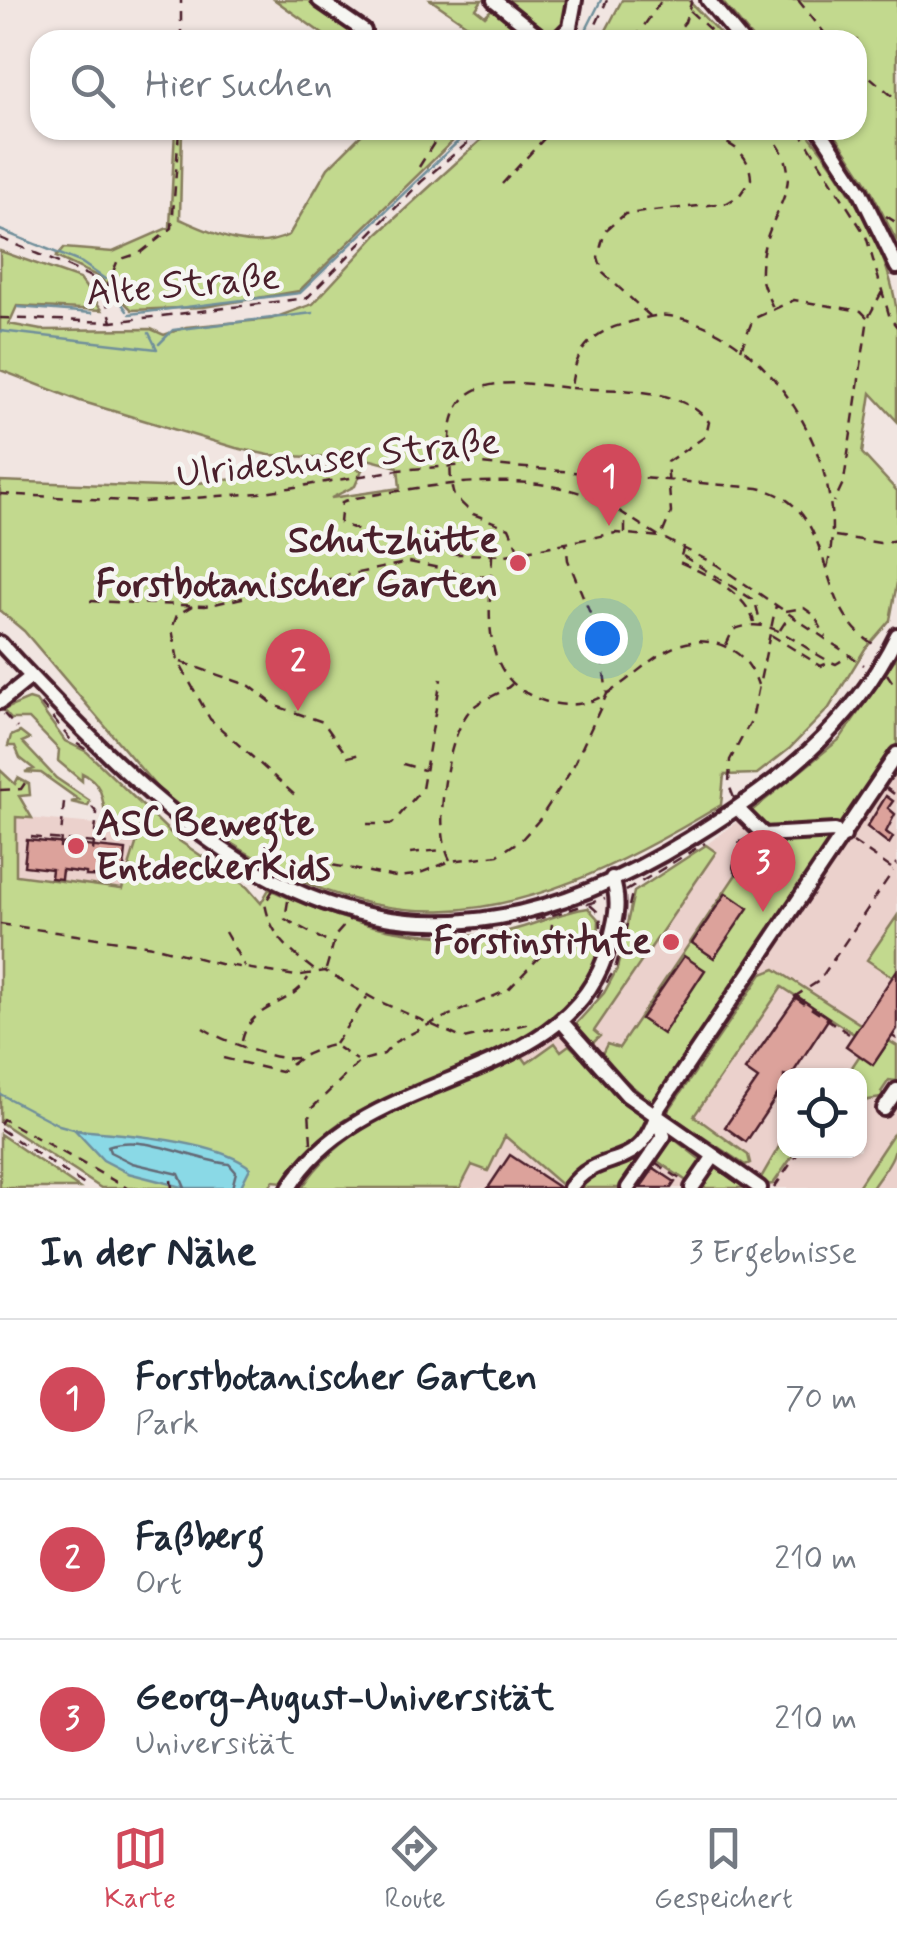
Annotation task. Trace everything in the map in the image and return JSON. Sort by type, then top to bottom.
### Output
[{"type":"street","points":[[319,0],[362,26]]},
{"type":"street","points":[[494,0],[532,30]]},
{"type":"street","points":[[568,30],[575,0]]},
{"type":"street","points":[[708,0],[734,30]]},
{"type":"street","points":[[827,140],[860,191],[897,267]]},
{"type":"street","points":[[0,642],[89,740],[171,813],[264,875],[313,898],[365,915],[420,923],[473,922],[533,908],[609,880],[678,846],[738,809],[834,730],[897,635]]},
{"type":"street","points":[[0,702],[31,677]]},
{"type":"street","points":[[573,1187],[588,1170],[634,1154],[897,754]]},
{"type":"street","points":[[738,809],[764,836],[835,832],[844,836]]},
{"type":"street","points":[[742,867],[764,836]]},
{"type":"street","points":[[289,1188],[314,1154],[387,1105],[521,1046],[562,1022],[598,981],[612,936],[609,880]]},
{"type":"street","points":[[562,1022],[656,1118],[760,1188]]},
{"type":"street","points":[[884,1109],[896,1093]]},
{"type":"street","points":[[628,1188],[664,1136],[656,1118]]},
{"type":"street","points":[[692,1188],[714,1156]]},
{"type":"path","points":[[181,0],[181,30]]},
{"type":"path","points":[[593,30],[607,0]]},
{"type":"path","points":[[641,30],[662,0]]},
{"type":"path","points":[[679,30],[692,0]]},
{"type":"path","points":[[798,0],[822,30]]},
{"type":"path","points":[[689,10],[710,30]]},
{"type":"path","points":[[867,74],[897,100]]},
{"type":"path","points":[[112,322],[106,288],[118,260],[140,254],[176,218],[179,140]]},
{"type":"path","points":[[420,168],[436,140]]},
{"type":"path","name":"Alte Straße","points":[[0,318],[112,322],[307,298],[422,182],[471,140]]},
{"type":"path","points":[[502,184],[543,140]]},
{"type":"path","points":[[651,317],[603,272],[598,257],[605,231],[625,214],[727,203],[739,196],[751,180],[744,158],[721,140]]},
{"type":"path","points":[[773,308],[760,266],[790,176],[786,156],[774,140]]},
{"type":"path","points":[[806,140],[851,206],[884,288],[890,318],[897,328]]},
{"type":"path","points":[[880,212],[897,223]]},
{"type":"path","points":[[0,238],[84,270],[106,288]]},
{"type":"path","points":[[834,504],[844,480],[868,318],[884,288]]},
{"type":"path","points":[[741,349],[753,319],[794,300],[815,300],[861,311],[868,318]]},
{"type":"path","points":[[571,388],[575,363],[586,343],[609,328],[651,317],[668,316],[700,325],[741,349],[772,379],[802,419],[817,448],[834,504],[826,569]]},
{"type":"path","points":[[520,552],[509,528],[466,510],[451,488],[453,425],[472,389],[506,382],[662,396],[686,403],[704,416],[709,422],[706,436],[667,462],[665,480],[671,513],[662,538]]},
{"type":"path","name":"Ulrideshuser Straße","points":[[0,494],[143,502],[196,499],[451,465],[508,465],[779,494],[795,506],[810,526],[847,623],[863,638],[889,651]]},
{"type":"path","points":[[662,538],[625,534],[492,555],[420,548],[343,527],[338,518],[342,502],[350,499],[437,485],[540,485],[590,496],[662,538],[684,546],[872,670]]},
{"type":"path","points":[[625,534],[626,515]]},
{"type":"path","points":[[833,536],[880,544],[897,540]]},
{"type":"path","points":[[315,862],[396,877],[450,861],[498,855],[522,839],[572,769],[607,694],[599,636],[568,560],[565,541]]},
{"type":"path","points":[[684,546],[679,562],[749,607],[754,624]]},
{"type":"path","points":[[492,555],[488,612],[492,646],[513,684],[557,704],[577,705],[607,694],[671,647],[704,641],[725,646],[744,659],[758,685]]},
{"type":"path","points":[[681,555],[755,601],[762,624]]},
{"type":"path","points":[[90,601],[193,606],[273,594],[388,564],[457,570],[490,578]]},
{"type":"path","points":[[454,600],[457,570]]},
{"type":"path","points":[[193,606],[173,620],[178,661],[210,719],[296,797]]},
{"type":"path","points":[[738,809],[729,785],[730,760],[752,719],[776,606]]},
{"type":"path","points":[[785,611],[804,608],[814,615],[825,639]]},
{"type":"path","points":[[779,631],[790,615]]},
{"type":"path","points":[[725,646],[733,630],[762,624],[836,664],[850,656]]},
{"type":"path","points":[[770,634],[821,666],[829,661]]},
{"type":"path","points":[[788,645],[792,638]]},
{"type":"path","points":[[804,655],[808,648]]},
{"type":"path","points":[[178,661],[250,686],[276,706],[322,722],[348,757],[365,752]]},
{"type":"path","points":[[886,672],[897,690]]},
{"type":"path","points":[[367,824],[380,827],[396,820],[414,803],[426,770],[440,679]]},
{"type":"path","points":[[450,861],[444,850],[441,811],[462,724],[474,706],[513,684]]},
{"type":"path","points":[[38,700],[70,738],[92,753]]},
{"type":"path","points":[[0,710],[18,728]]},
{"type":"path","points":[[403,764],[426,770]]},
{"type":"path","points":[[0,790],[21,789],[29,777]]},
{"type":"path","points":[[60,848],[64,802]]},
{"type":"path","points":[[92,807],[97,813],[93,851]]},
{"type":"path","points":[[844,836],[894,870]]},
{"type":"path","points":[[31,837],[108,844]]},
{"type":"path","points":[[410,853],[444,850]]},
{"type":"path","points":[[844,1042],[851,1035],[794,997],[819,981],[896,863]]},
{"type":"path","points":[[274,888],[265,903],[271,926],[286,947],[316,972]]},
{"type":"path","points":[[290,895],[284,919],[333,945]]},
{"type":"path","points":[[428,932],[482,932],[588,904],[600,914],[601,928],[612,936]]},
{"type":"path","points":[[325,971],[333,945],[351,918],[337,914]]},
{"type":"path","points":[[314,1154],[309,1111],[360,1061],[384,1054],[395,1042],[508,990],[549,946],[554,916]]},
{"type":"path","points":[[0,924],[153,946],[246,968],[308,977]]},
{"type":"path","points":[[225,932],[246,968]]},
{"type":"path","points":[[242,1043],[254,1018],[296,994],[308,977],[325,971],[368,996],[474,1040],[526,1024]]},
{"type":"path","points":[[224,1058],[281,1072],[301,1057],[334,1045],[368,996]]},
{"type":"path","points":[[203,1028],[224,1040],[278,1057],[301,1057]]},
{"type":"path","points":[[334,1045],[360,1061]]},
{"type":"path","points":[[89,1188],[0,1126],[3,1119],[128,1188]]},
{"type":"path","points":[[25,1146],[32,1136]]},
{"type":"path","points":[[774,1188],[795,1158]]},
{"type":"path","points":[[654,1161],[692,1188]]},
{"type":"path","points":[[171,1180],[172,1188]]},
{"type":"shaded area","points":[[897,656],[897,1188],[302,1188],[367,1127],[522,1056],[576,1022],[604,993],[617,969],[634,892],[690,857],[807,769],[840,739]]},
{"type":"shaded area","name":"ASC Bewegte EntdeckerKids","points":[[16,817],[141,828],[123,889],[16,875]]},
{"type":"green space","points":[[275,0],[312,0],[354,30],[317,30]]},
{"type":"green space","points":[[431,0],[482,0],[476,9],[485,16],[494,7],[527,30],[474,30]]},
{"type":"green space","points":[[503,0],[573,0],[569,23],[562,30],[537,30]]},
{"type":"green space","points":[[622,0],[688,0],[716,30],[606,30]]},
{"type":"green space","points":[[721,0],[897,0],[897,242],[867,183],[839,140],[867,140],[867,30],[746,30]]},
{"type":"green space","points":[[174,140],[182,140],[180,219],[233,239],[261,242],[289,235],[328,168],[356,140],[454,140],[299,291],[204,307],[132,310],[99,277],[56,257],[64,248],[113,252],[170,227]]},
{"type":"green space","points":[[481,140],[812,140],[863,216],[893,290],[897,314],[897,421],[871,393],[862,453],[897,491],[897,583],[890,620],[865,649],[829,708],[789,749],[757,774],[724,775],[721,805],[643,849],[572,882],[505,902],[440,910],[376,905],[310,885],[240,849],[165,797],[24,631],[0,611],[0,481],[161,487],[345,467],[362,470],[355,486],[331,498],[400,488],[398,467],[371,460],[269,455],[236,448],[80,401],[0,370],[0,251],[80,279],[102,310],[17,306],[9,324],[41,330],[151,329],[164,335],[186,327],[271,319],[313,304],[378,234]]},
{"type":"green space","points":[[897,656],[897,749],[845,827],[767,832],[749,813],[840,739]]},
{"type":"green space","points":[[29,699],[36,701],[65,741],[87,752],[178,840],[247,887],[261,903],[269,889],[352,921],[439,936],[499,933],[588,908],[599,920],[596,958],[588,981],[569,1006],[513,1045],[377,1102],[339,1123],[313,1146],[283,1182],[273,1181],[269,1188],[101,1188],[0,1122],[0,770],[15,784],[18,778],[29,784],[30,795],[19,796],[32,818],[16,817],[16,875],[122,889],[141,828],[107,824],[95,783],[82,773],[82,781],[58,761],[59,750],[29,719],[11,719],[3,710]]},
{"type":"green space","points":[[20,732],[29,739],[22,742],[56,778],[90,801],[88,806],[71,802],[79,800],[41,773],[25,772],[34,769],[20,758],[15,746],[8,746],[11,736]]},
{"type":"green space","points":[[831,835],[835,839],[655,1106],[600,1058],[607,1044],[619,1048],[739,870],[767,840]]},
{"type":"green space","points":[[706,845],[716,852],[594,1031],[600,1036],[589,1047],[574,1026],[604,993],[617,969],[634,892]]},
{"type":"green space","points":[[897,916],[897,980],[867,960]]},
{"type":"green space","points":[[775,969],[860,1024],[854,1034],[782,987],[694,1116],[748,1155],[750,1163],[745,1165],[667,1113],[762,974]]},
{"type":"green space","points":[[889,1041],[897,1046],[897,1081],[889,1080],[881,1092],[887,1097],[867,1100],[867,1068],[851,1068],[860,1055],[873,1064]]},
{"type":"green space","points":[[555,1043],[561,1051],[569,1045],[648,1118],[633,1149],[564,1187],[505,1136],[488,1171],[472,1165],[460,1188],[302,1188],[346,1141],[373,1123],[522,1056],[527,1063]]},
{"type":"green space","points":[[897,1128],[894,1154],[887,1166],[872,1188],[857,1188]]},
{"type":"green space","points":[[0,1134],[79,1188],[0,1188]]},
{"type":"green space","points":[[669,1135],[702,1161],[688,1182],[653,1158]]},
{"type":"green space","points":[[777,1150],[777,1158],[791,1158],[773,1184],[759,1181]]},
{"type":"green space","points":[[643,1152],[647,1154],[624,1188],[584,1188],[587,1176]]},
{"type":"green space","points":[[715,1167],[745,1188],[699,1188]]},
{"type":"water","points":[[75,1130],[193,1145],[216,1151],[250,1168],[240,1188],[186,1188],[128,1173],[103,1160]]},
{"type":"building","points":[[886,796],[893,801],[888,808],[895,814],[886,832],[893,837],[889,844],[867,827]]},
{"type":"building","points":[[27,840],[126,850],[123,877],[86,876],[62,870],[61,879],[51,878],[52,869],[24,866]]},
{"type":"building","points":[[726,893],[748,908],[714,958],[692,943]]},
{"type":"building","points":[[684,956],[705,970],[663,1034],[641,1019]]},
{"type":"building","points":[[897,970],[897,1029],[873,1065],[846,1046]]},
{"type":"building","points":[[797,996],[829,1018],[796,1068],[777,1068],[777,1096],[746,1142],[725,1127],[758,1079],[745,1070]]},
{"type":"building","points":[[510,1155],[560,1188],[488,1188]]},
{"type":"building","points":[[654,1168],[675,1182],[671,1188],[640,1188]]},
{"type":"waterway","points":[[586,30],[601,0]]},
{"type":"waterway","points":[[130,314],[300,293],[460,140]]},
{"type":"waterway","points":[[0,230],[82,263],[105,279]]},
{"type":"waterway","points":[[111,288],[127,311]]},
{"type":"waterway","points":[[18,307],[92,313]]},
{"type":"waterway","points":[[159,344],[173,330],[313,313]]},
{"type":"waterway","points":[[0,331],[157,349],[149,333]]},
{"type":"waterway","points":[[0,1094],[59,1125],[85,1132]]},
{"type":"place","name":"Forstbotanischer Garten","points":[[609,526]]},
{"type":"place","name":"Schutzhütte Forstbotanischer Garten","points":[[518,563]]},
{"type":"place","name":"Faßberg","points":[[298,711]]},
{"type":"place","name":"ASC Bewegte EntdeckerKids","points":[[76,846]]},
{"type":"place","name":"Georg-August-Universität","points":[[763,912]]},
{"type":"place","name":"Forstinstitute","points":[[671,942]]}]
